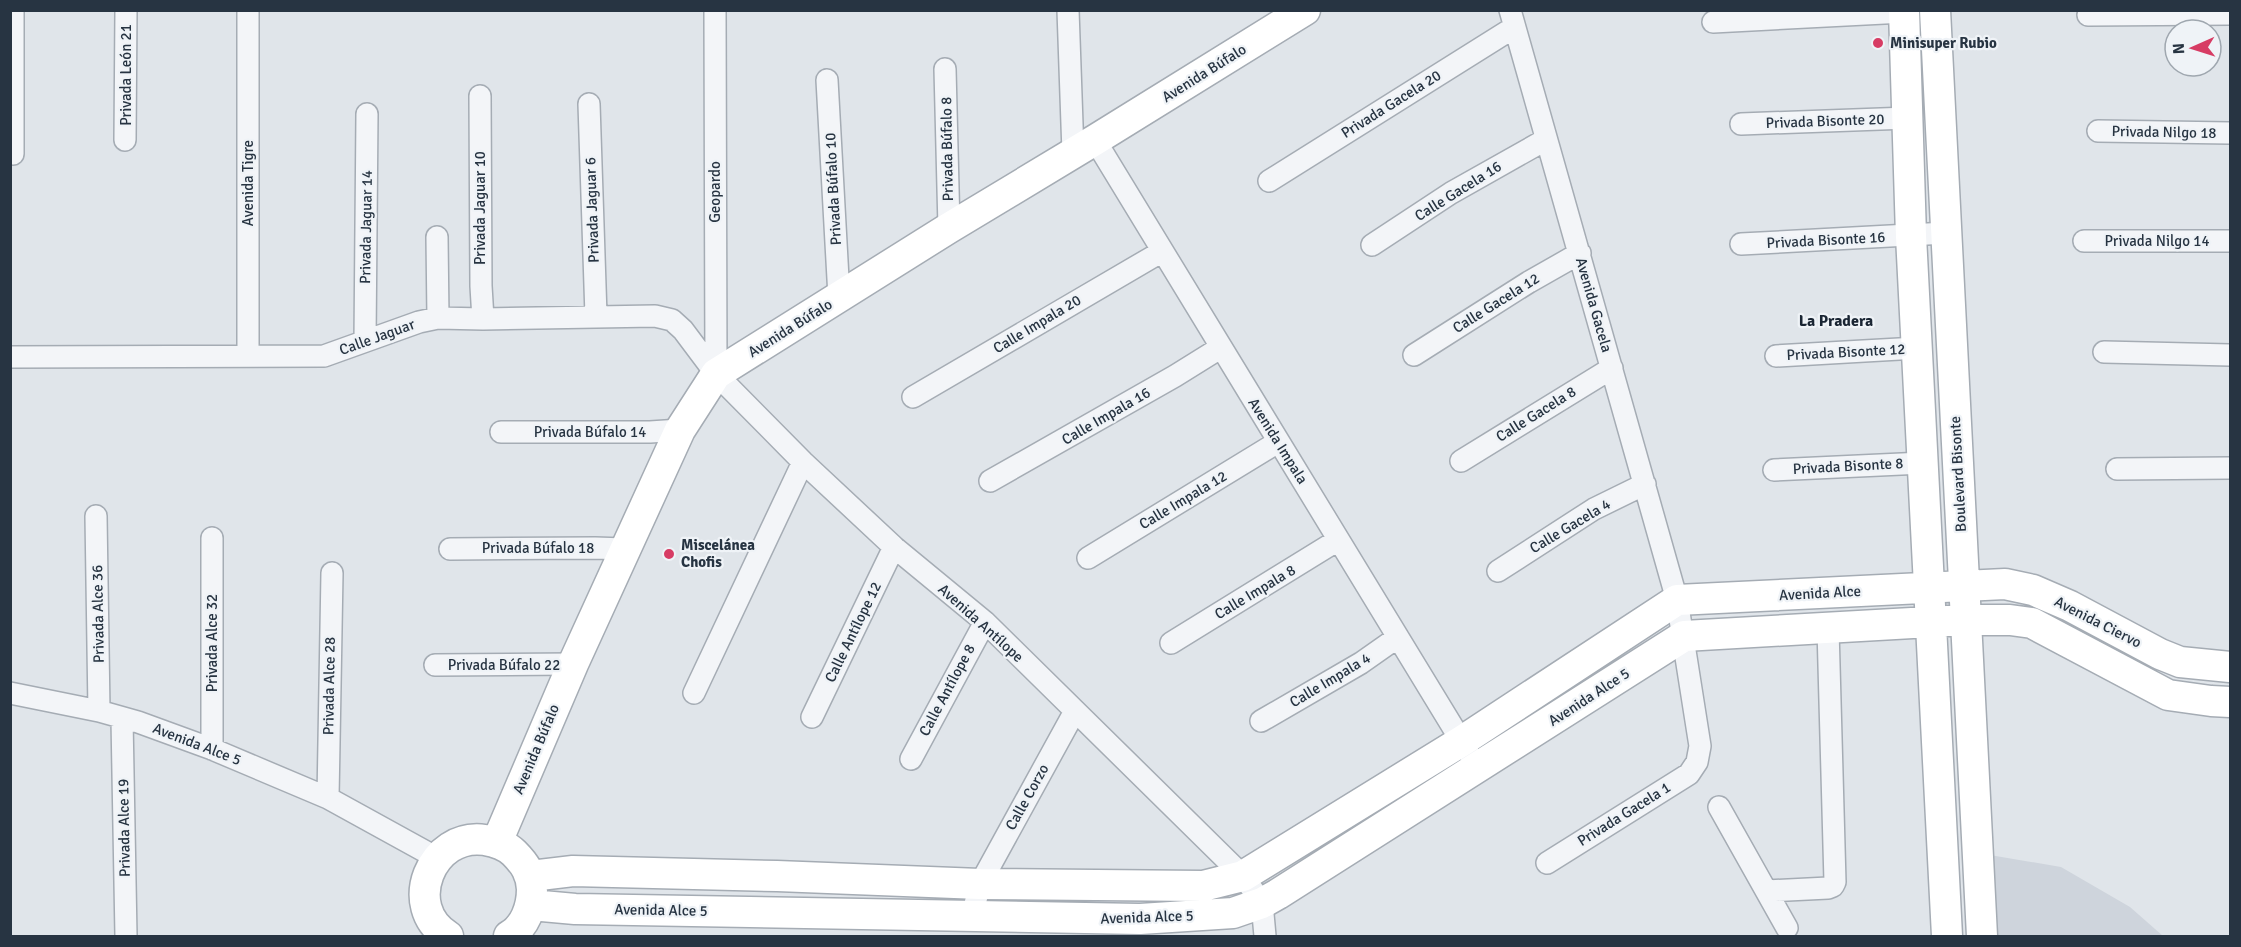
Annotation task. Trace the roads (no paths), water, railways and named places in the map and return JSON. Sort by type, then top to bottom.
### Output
[{"type":"street","points":[[13,10],[13,154]]},
{"type":"street","name":"Privada León 21","points":[[125,140],[126,10]]},
{"type":"street","name":"Avenida Tigre","points":[[248,10],[248,355]]},
{"type":"street","name":"Geopardo","points":[[715,10],[716,374]]},
{"type":"street","name":"Avenida Búfalo","points":[[497,842],[573,664],[680,429],[716,374],[1305,10]]},
{"type":"street","name":"Boulevard Bisonte","points":[[1935,10],[1982,936]]},
{"type":"street","points":[[1713,22],[1904,11],[1911,236],[1947,936]]},
{"type":"street","points":[[1073,14],[1084,147]]},
{"type":"street","points":[[2088,15],[2230,14]]},
{"type":"street","name":"Avenida Gacela","points":[[1511,19],[1580,253],[1677,600],[1700,746],[1698,762]]},
{"type":"street","name":"Privada Gacela 20","points":[[1269,181],[1511,19]]},
{"type":"street","name":"Privada Búfalo 8","points":[[945,69],[949,228]]},
{"type":"street","name":"Privada Búfalo 10","points":[[827,80],[839,297]]},
{"type":"street","name":"Privada Jaguar 10","points":[[480,96],[483,319]]},
{"type":"street","name":"Privada Jaguar 6","points":[[589,104],[596,316]]},
{"type":"street","name":"Privada Jaguar 14","points":[[365,341],[368,114]]},
{"type":"street","name":"Privada Bisonte 20","points":[[1741,124],[1908,118]]},
{"type":"street","name":"Privada Nilgo 18","points":[[2098,130],[2230,133]]},
{"type":"street","name":"Calle Gacela 16","points":[[1372,245],[1451,193],[1545,140]]},
{"type":"street","name":"Avenida Impala","points":[[1084,147],[1161,252],[1462,741],[1477,769]]},
{"type":"street","name":"Privada Bisonte 16","points":[[1741,244],[1946,233]]},
{"type":"street","points":[[437,237],[438,318]]},
{"type":"street","name":"Privada Nilgo 14","points":[[2084,241],[2230,242]]},
{"type":"street","name":"Calle Impala 20","points":[[913,397],[1161,252]]},
{"type":"street","name":"Calle Gacela 12","points":[[1414,355],[1529,282],[1580,253]]},
{"type":"street","name":"Calle Jaguar","points":[[10,357],[324,356],[419,322],[438,318],[655,316],[672,320],[683,330],[716,374]]},
{"type":"street","name":"Calle Impala 16","points":[[990,481],[1220,348]]},
{"type":"street","name":"Privada Bisonte 12","points":[[1776,356],[1917,348]]},
{"type":"street","points":[[2104,352],[2230,355]]},
{"type":"street","name":"Calle Gacela 8","points":[[1461,461],[1612,368]]},
{"type":"street","name":"Avenida Antílope","points":[[716,374],[803,462],[894,547],[984,622],[1243,876],[1262,903]]},
{"type":"street","name":"Privada Búfalo 14","points":[[501,432],[650,432],[680,429]]},
{"type":"street","name":"Calle Impala 12","points":[[1088,558],[1278,442]]},
{"type":"street","points":[[694,693],[803,462]]},
{"type":"street","name":"Privada Bisonte 8","points":[[1774,470],[1923,463]]},
{"type":"street","points":[[2117,469],[2230,468]]},
{"type":"street","name":"Calle Gacela 4","points":[[1498,571],[1594,509],[1645,484]]},
{"type":"street","name":"Privada Alce 36","points":[[96,516],[99,711]]},
{"type":"street","name":"Privada Alce 32","points":[[212,538],[212,749]]},
{"type":"street","name":"Calle Impala 8","points":[[1171,643],[1338,540]]},
{"type":"street","name":"Calle Antílope 12","points":[[812,717],[894,547]]},
{"type":"street","name":"Privada Búfalo 18","points":[[450,549],[625,549]]},
{"type":"street","name":"Privada Alce 28","points":[[328,798],[332,573]]},
{"type":"street","name":"Avenida Ciervo","points":[[1963,586],[2021,585],[2070,606],[2160,654],[2180,662],[2230,667]]},
{"type":"street","name":"Avenida Alce","points":[[1677,600],[1963,586]]},
{"type":"street","name":"Avenida Alce 5","points":[[531,891],[585,872],[777,876],[980,884],[1203,886],[1243,876],[1462,741],[1677,600]]},
{"type":"street","points":[[1684,636],[1965,620]]},
{"type":"street","name":"Avenida Ciervo","points":[[1965,620],[2010,620],[2032,623],[2168,695],[2211,702],[2230,702]]},
{"type":"street","name":"Calle Antílope 8","points":[[911,759],[984,622]]},
{"type":"street","points":[[1767,891],[1828,888],[1835,882],[1828,629]]},
{"type":"street","name":"Avenida Alce 5","points":[[531,891],[575,909],[1140,919],[1233,913],[1262,903],[1684,636]]},
{"type":"street","name":"Calle Impala 4","points":[[1261,721],[1361,663],[1398,637]]},
{"type":"street","name":"Privada Búfalo 22","points":[[435,665],[573,664]]},
{"type":"street","name":"Avenida Alce 5","points":[[10,693],[99,711],[212,749],[328,798],[437,858]]},
{"type":"street","name":"Calle Corzo","points":[[972,916],[980,884],[1075,711]]},
{"type":"street","name":"Privada Alce 19","points":[[122,718],[126,936]]},
{"type":"street","name":"Privada Gacela 1","points":[[1547,863],[1689,774],[1698,762]]},
{"type":"street","points":[[1719,807],[1787,927]]},
{"type":"street","points":[[448,936],[429,916],[424,896],[427,876],[437,858],[454,844],[475,839],[497,842],[511,850],[523,862],[531,891],[524,921],[509,936]]},
{"type":"street","points":[[1945,896],[1979,892]]},
{"type":"street","points":[[1262,903],[1265,936]]},
{"type":"place","name":"Minisuper Rubio","points":[[1878,43]]},
{"type":"place","name":"Miscelánea Chofis","points":[[669,554]]},
{"type":"district","name":"La Pradera","points":[[1836,320]]}]
